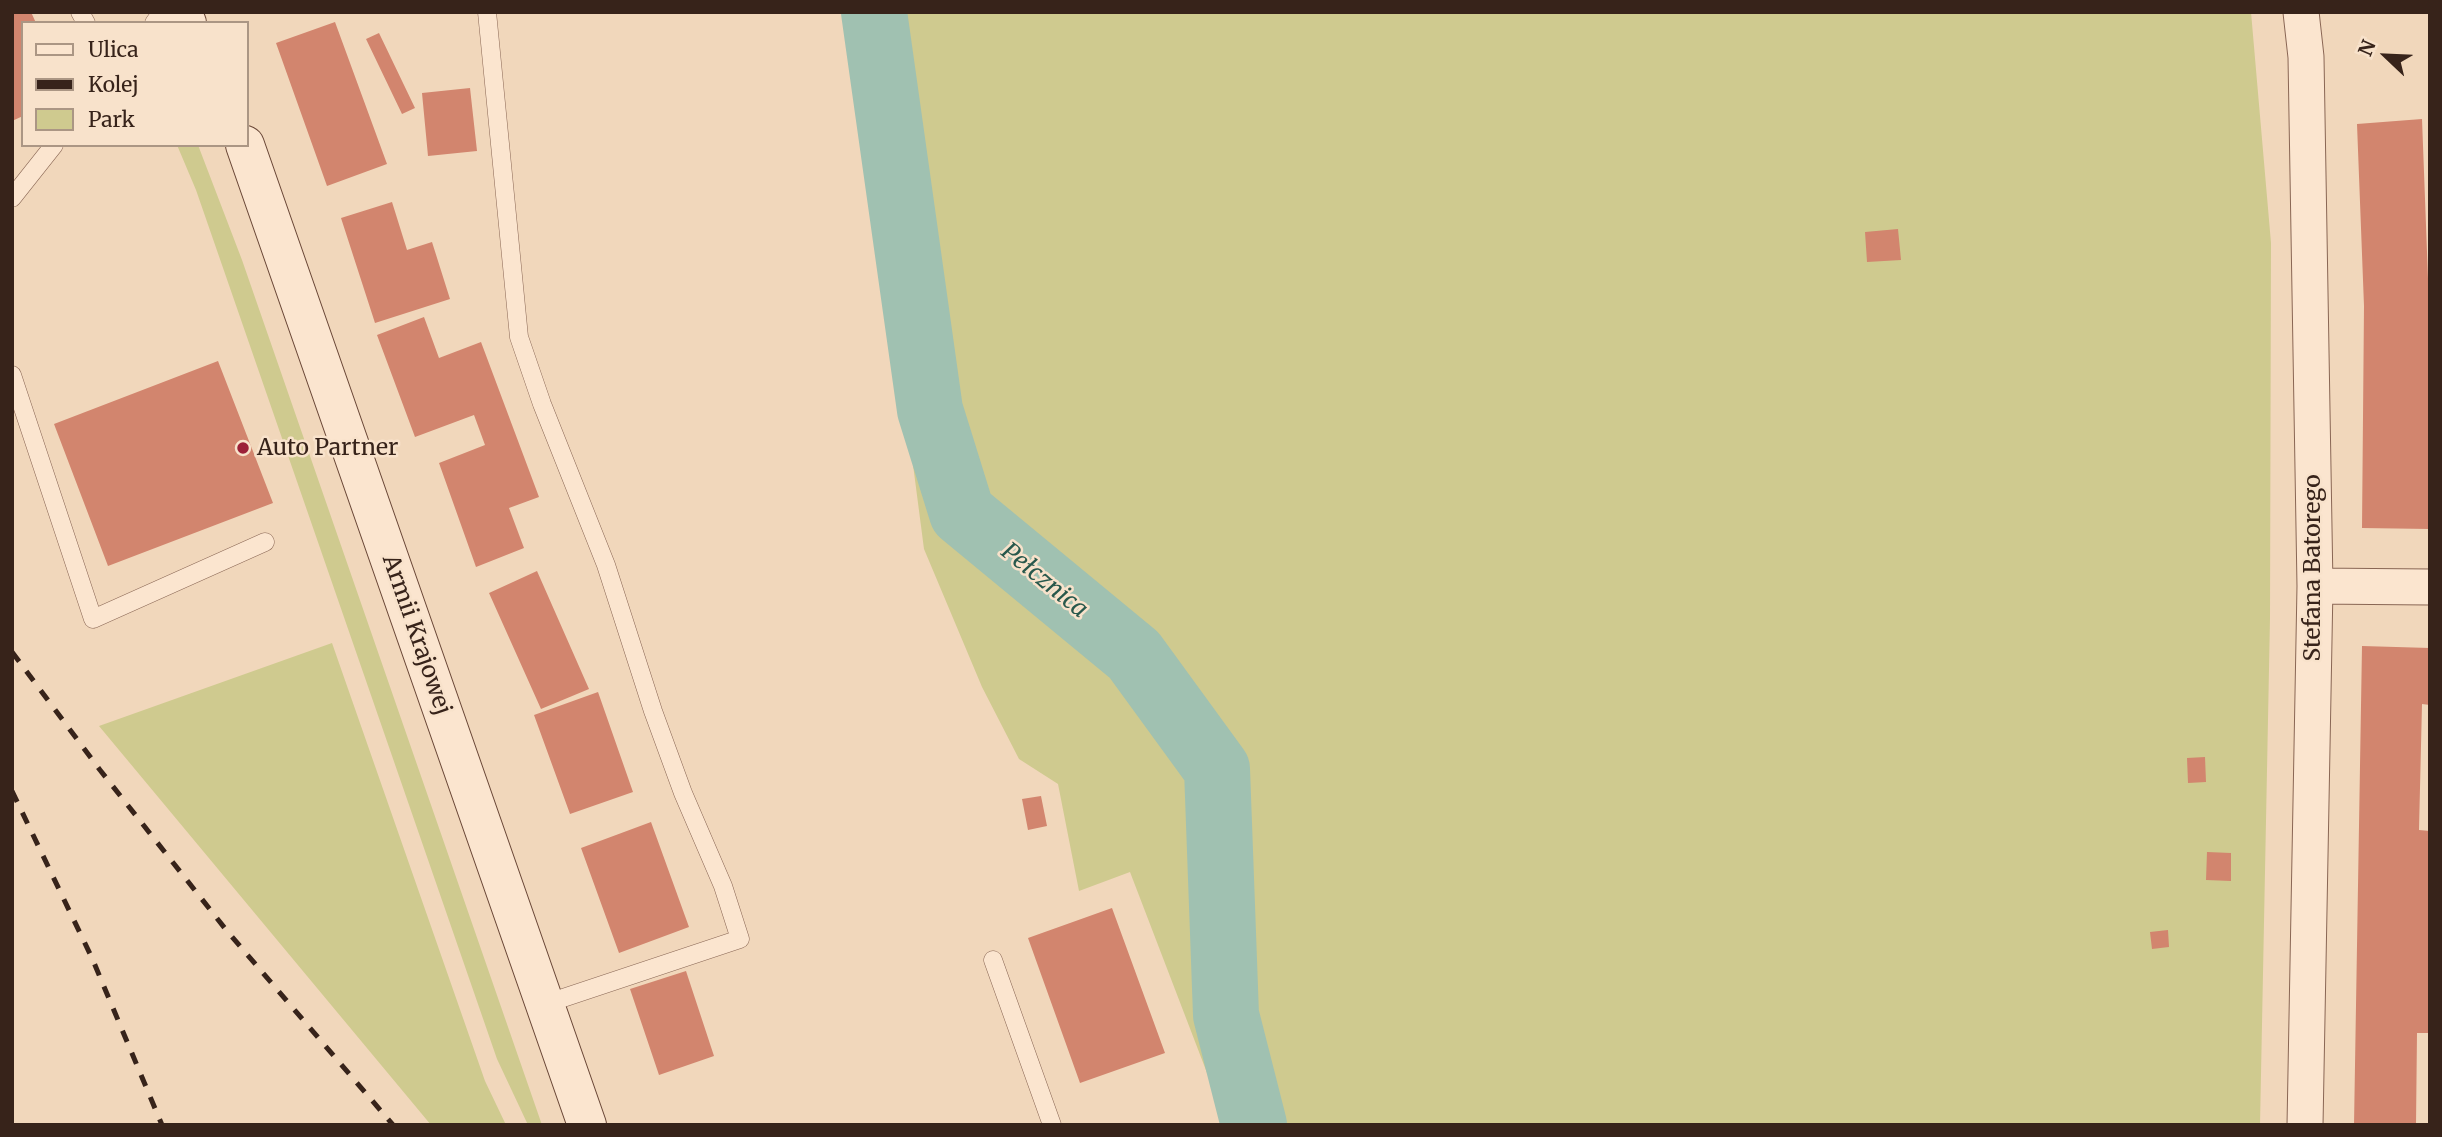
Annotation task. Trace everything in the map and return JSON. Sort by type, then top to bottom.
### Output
[{"type":"main road","name":"Armii Krajowej","points":[[245,147],[252,160],[587,1125]]},
{"type":"street","name":"Stefana Batorego","points":[[2301,12],[2306,57],[2315,586],[2305,1125]]},
{"type":"street","points":[[2315,586],[2430,587]]},
{"type":"lane","points":[[487,12],[519,337],[541,404],[606,565],[683,793],[723,886],[740,939],[545,1004]]},
{"type":"lane","points":[[12,198],[52,147]]},
{"type":"lane","points":[[12,375],[93,619],[265,542]]},
{"type":"lane","points":[[993,960],[1052,1125]]},
{"type":"green space","points":[[854,12],[2251,12],[2271,243],[2270,618],[2260,1125],[1227,1125],[1130,872],[1079,891],[1058,784],[1019,759],[982,687],[924,549]]},
{"type":"green space","points":[[178,147],[199,147],[242,260],[542,1125],[528,1125],[497,1059],[196,190]]},
{"type":"green space","points":[[332,643],[485,1081],[506,1125],[431,1125],[99,726]]},
{"type":"building","points":[[12,12],[31,12],[35,21],[21,21],[21,117],[12,121]]},
{"type":"building","points":[[335,22],[387,164],[327,186],[276,43]]},
{"type":"building","points":[[379,33],[415,108],[402,114],[366,39]]},
{"type":"building","points":[[470,88],[477,151],[428,156],[422,93]]},
{"type":"building","points":[[2422,119],[2429,305],[2430,529],[2362,528],[2364,306],[2357,124]]},
{"type":"building","points":[[392,202],[407,250],[432,242],[450,299],[375,323],[341,218]]},
{"type":"building","points":[[1898,229],[1901,260],[1867,262],[1865,232]]},
{"type":"building","points":[[424,317],[439,358],[481,342],[539,497],[509,508],[524,548],[476,567],[439,463],[485,445],[474,415],[415,437],[377,335]]},
{"type":"building","points":[[218,361],[273,503],[108,566],[54,424]]},
{"type":"building","points":[[537,571],[589,689],[541,709],[489,593]]},
{"type":"building","points":[[2362,646],[2430,648],[2430,705],[2422,704],[2419,830],[2430,831],[2430,1033],[2417,1033],[2416,1125],[2354,1125]]},
{"type":"building","points":[[598,692],[633,792],[570,814],[534,715]]},
{"type":"building","points":[[2205,757],[2206,782],[2188,783],[2187,758]]},
{"type":"building","points":[[1041,796],[1047,826],[1028,830],[1022,799]]},
{"type":"building","points":[[651,822],[689,927],[619,953],[581,848]]},
{"type":"building","points":[[2207,852],[2231,853],[2231,881],[2206,880]]},
{"type":"building","points":[[1112,908],[1165,1053],[1080,1083],[1028,938]]},
{"type":"building","points":[[2168,930],[2169,947],[2152,949],[2150,932]]},
{"type":"building","points":[[686,971],[714,1056],[659,1075],[630,989]]},
{"type":"waterway","name":"Pełcznica","points":[[874,12],[930,410],[962,513],[1134,655],[1217,769],[1226,1015],[1254,1125]]},
{"type":"railway","points":[[12,652],[100,770],[227,931],[393,1125]]},
{"type":"railway","points":[[12,791],[92,958],[162,1125]]},
{"type":"place","name":"Auto Partner","points":[[243,448]]}]
